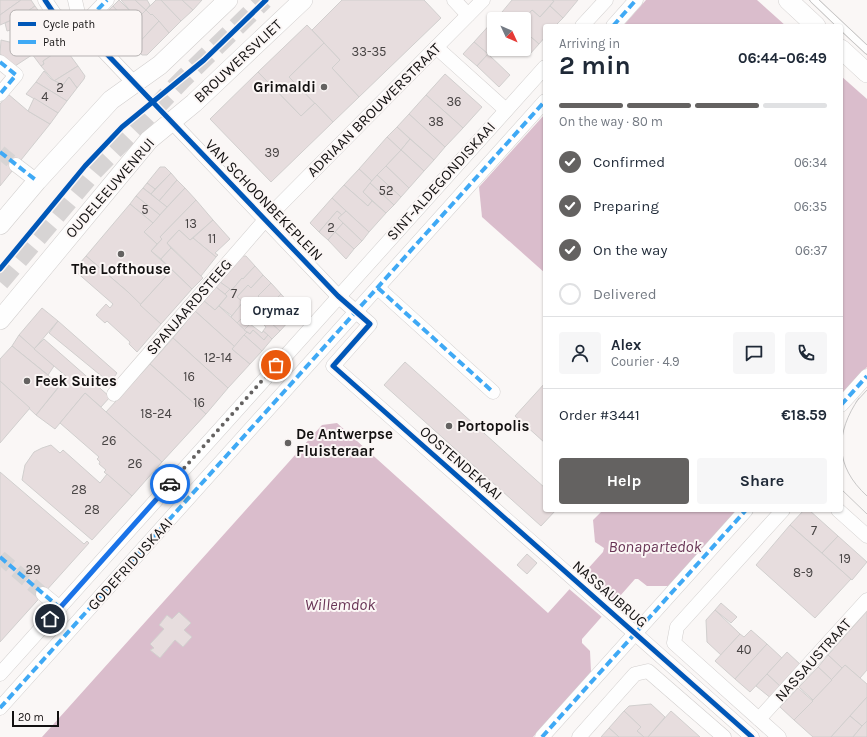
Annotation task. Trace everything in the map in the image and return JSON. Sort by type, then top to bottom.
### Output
[{"type":"street","points":[[45,0],[52,10]]},
{"type":"street","points":[[75,0],[77,10]]},
{"type":"street","points":[[97,10],[107,0]]},
{"type":"street","points":[[0,225],[37,181],[111,100],[160,65],[228,0]]},
{"type":"street","name":"BROUWERSVLIET","points":[[172,122],[303,0]]},
{"type":"street","points":[[454,0],[468,14]]},
{"type":"street","name":"ADRIAAN BROUWERSTRAAT","points":[[265,220],[483,0]]},
{"type":"street","points":[[584,24],[606,0]]},
{"type":"street","points":[[615,24],[636,0]]},
{"type":"street","points":[[788,0],[814,24]]},
{"type":"street","points":[[436,48],[506,110]]},
{"type":"street","points":[[843,51],[867,73]]},
{"type":"street","points":[[109,56],[134,83]]},
{"type":"street","points":[[0,62],[16,74],[0,94]]},
{"type":"street","name":"SINT-ALDEGONDISKAAI","points":[[338,296],[543,69]]},
{"type":"street","name":"SINT-ALDEGONDISKAAI","points":[[356,312],[543,103]]},
{"type":"street","name":"VAN SCHOONBEKEPLEIN","points":[[172,122],[338,296],[356,312]]},
{"type":"street","name":"OUDELEEUWENRUI","points":[[0,320],[124,168],[149,140],[172,122]]},
{"type":"street","points":[[16,165],[37,181]]},
{"type":"street","name":"SPANJAARDSTEEG","points":[[114,394],[265,220]]},
{"type":"street","points":[[378,288],[493,392]]},
{"type":"street","name":"GODEFRIDUSKAAI","points":[[0,674],[338,296]]},
{"type":"street","name":"GODEFRIDUSKAAI","points":[[0,708],[356,312]]},
{"type":"street","name":"OOSTENDEKAAI","points":[[356,312],[370,324],[333,366],[542,551]]},
{"type":"street","points":[[843,403],[867,376]]},
{"type":"street","points":[[542,737],[744,512]]},
{"type":"street","points":[[779,737],[674,643],[677,627],[781,512]]},
{"type":"street","points":[[840,512],[867,536]]},
{"type":"street","name":"NASSAUBRUG","points":[[542,551],[752,737]]},
{"type":"street","points":[[43,594],[60,608]]},
{"type":"street","name":"NASSAUSTRAAT","points":[[759,720],[867,600]]},
{"type":"street","points":[[579,737],[635,674],[648,671],[724,737]]},
{"type":"lane","points":[[814,0],[839,24]]},
{"type":"lane","points":[[843,27],[867,50]]},
{"type":"water","points":[[646,0],[757,0],[784,24],[625,24]]},
{"type":"water","points":[[843,78],[867,99],[867,367],[843,393]]},
{"type":"water","points":[[543,116],[543,271],[482,217],[479,187]]},
{"type":"water","name":"Willemdok","points":[[337,423],[548,613],[603,552],[604,548],[595,542],[593,520],[601,512],[736,512],[669,586],[647,586],[638,579],[635,579],[582,639],[582,643],[590,651],[591,672],[533,737],[42,737],[322,425]]},
{"type":"pier","points":[[582,573],[616,604],[603,618],[568,588]]},
{"type":"building","points":[[0,0],[21,0],[0,15]]},
{"type":"building","points":[[21,0],[31,0],[35,6],[29,10],[10,10],[10,21],[0,25],[0,15]]},
{"type":"building","points":[[119,0],[129,10],[116,10],[113,6]]},
{"type":"building","points":[[121,0],[135,0],[146,10],[142,14],[142,10],[130,10]]},
{"type":"building","points":[[135,0],[147,0],[150,5],[146,10]]},
{"type":"building","points":[[156,0],[161,0],[181,21],[169,33],[152,14],[151,15],[146,10]]},
{"type":"building","points":[[161,0],[182,0],[193,10],[181,21]]},
{"type":"building","points":[[182,0],[202,0],[193,10]]},
{"type":"building","points":[[342,0],[424,0],[441,18],[359,97],[332,68],[340,60],[312,30]]},
{"type":"building","points":[[512,0],[554,1],[540,17],[532,10],[530,12],[502,12]]},
{"type":"building","points":[[552,0],[578,0],[563,18],[550,6],[554,1]]},
{"type":"building","points":[[35,6],[38,10],[29,10]]},
{"type":"building","points":[[113,6],[116,10],[109,10]]},
{"type":"building","points":[[550,6],[563,18],[557,24],[543,24],[543,39],[539,44],[531,37],[530,12],[532,10],[540,17]]},
{"type":"building","points":[[146,10],[159,21],[142,39],[142,14]]},
{"type":"building","points":[[10,21],[10,30],[7,31],[5,23]]},
{"type":"building","points":[[159,21],[169,33],[147,55],[142,55],[142,39]]},
{"type":"building","points":[[307,25],[324,43],[289,77],[315,103],[301,116],[258,72]]},
{"type":"building","points":[[487,28],[487,53],[474,42]]},
{"type":"building","points":[[531,37],[539,44],[531,53]]},
{"type":"building","points":[[1,40],[10,42],[10,56],[30,56],[15,66],[0,54]]},
{"type":"building","points":[[474,42],[487,53],[487,55],[477,66],[463,54]]},
{"type":"building","name":"Grimaldi","points":[[324,43],[340,60],[332,68],[359,97],[333,122],[289,77]]},
{"type":"building","points":[[487,55],[490,56],[510,75],[499,87],[477,66]]},
{"type":"building","points":[[34,56],[50,56],[43,61],[44,64],[41,66]]},
{"type":"building","points":[[50,56],[71,56],[78,66],[54,81],[41,66],[44,64],[43,61]]},
{"type":"building","points":[[78,66],[85,76],[77,88],[69,77],[63,85],[54,81]]},
{"type":"building","points":[[44,71],[51,79],[63,85],[69,77],[77,88],[67,101],[36,82]]},
{"type":"building","points":[[258,72],[301,116],[315,103],[333,122],[271,182],[210,119]]},
{"type":"building","points":[[445,74],[482,107],[463,128],[426,95]]},
{"type":"building","points":[[36,82],[67,101],[58,113],[26,94]]},
{"type":"building","points":[[8,94],[28,111],[50,124],[0,186],[0,104]]},
{"type":"building","points":[[426,95],[463,128],[445,147],[409,114]]},
{"type":"building","points":[[34,98],[58,113],[50,124],[28,111]]},
{"type":"building","points":[[409,114],[445,147],[434,160],[397,127]]},
{"type":"building","points":[[397,127],[410,139],[401,150],[387,137]]},
{"type":"building","points":[[387,137],[401,150],[372,181],[359,169]]},
{"type":"building","points":[[410,139],[434,160],[424,171],[401,150]]},
{"type":"building","points":[[401,150],[424,171],[409,188],[386,166]]},
{"type":"building","points":[[386,166],[409,188],[401,197],[377,175]]},
{"type":"building","points":[[160,167],[165,167],[171,173],[155,189],[147,183]]},
{"type":"building","points":[[359,169],[372,181],[363,192],[372,201],[368,206],[344,185]]},
{"type":"building","points":[[171,173],[177,180],[159,201],[151,194]]},
{"type":"building","points":[[377,175],[401,197],[394,205],[370,183]]},
{"type":"building","points":[[177,180],[185,188],[167,207],[159,201]]},
{"type":"building","points":[[147,183],[155,189],[151,194],[143,188]]},
{"type":"building","points":[[370,183],[394,205],[386,213],[363,192]]},
{"type":"building","points":[[344,185],[368,206],[372,201],[386,213],[369,232],[332,198]]},
{"type":"building","points":[[143,188],[167,207],[160,215],[136,196]]},
{"type":"building","points":[[185,188],[196,200],[160,237],[162,239],[157,244],[144,232]]},
{"type":"building","points":[[136,196],[160,215],[153,223],[130,204]]},
{"type":"building","points":[[332,198],[346,211],[342,215],[337,211],[319,232],[310,223]]},
{"type":"building","points":[[196,200],[213,220],[190,240],[179,230],[167,243],[171,248],[161,259],[151,251],[162,239],[160,237]]},
{"type":"building","name":"The Lofthouse","points":[[130,204],[153,223],[144,232],[157,244],[151,251],[172,270],[140,305],[128,292],[86,256]]},
{"type":"building","points":[[337,211],[342,215],[338,218],[343,223],[328,240],[319,232]]},
{"type":"building","points":[[346,211],[369,232],[362,241],[338,218]]},
{"type":"building","points":[[213,220],[230,239],[215,253],[218,255],[216,257],[193,238]]},
{"type":"building","points":[[343,223],[362,241],[354,249],[335,232]]},
{"type":"building","points":[[179,230],[190,240],[193,238],[216,257],[201,276],[167,243]]},
{"type":"building","points":[[335,232],[354,249],[346,259],[328,240]]},
{"type":"building","points":[[171,248],[203,278],[192,289],[161,259]]},
{"type":"building","points":[[86,256],[128,292],[161,324],[137,352],[129,344],[130,342],[107,321],[105,323],[96,315],[106,304],[110,308],[113,304],[74,270]]},
{"type":"building","points":[[242,256],[246,256],[255,266],[231,291],[220,282]]},
{"type":"building","points":[[255,266],[263,275],[251,288],[248,285],[237,297],[243,302],[232,316],[219,306],[227,296],[225,294],[230,289],[231,291]]},
{"type":"building","points":[[172,270],[192,289],[161,324],[140,305]]},
{"type":"building","points":[[263,275],[271,283],[258,296],[261,299],[237,323],[231,317],[243,302],[237,297],[248,285],[251,288]]},
{"type":"building","points":[[220,282],[230,289],[225,294],[216,287]]},
{"type":"building","points":[[271,283],[281,294],[244,330],[237,323],[261,299],[258,296]]},
{"type":"building","points":[[216,287],[227,296],[215,310],[204,301]]},
{"type":"building","points":[[281,294],[289,303],[268,321],[261,314]]},
{"type":"building","points":[[204,301],[215,310],[219,306],[247,332],[235,347],[195,311]]},
{"type":"building","points":[[289,303],[297,312],[280,331],[268,321]]},
{"type":"building","points":[[42,308],[58,321],[34,349],[19,335]]},
{"type":"building","points":[[195,311],[235,347],[232,349],[250,364],[228,388],[173,338]]},
{"type":"building","points":[[261,314],[280,331],[272,339],[263,331],[266,327],[257,318]]},
{"type":"building","points":[[58,321],[117,373],[110,383],[49,333]]},
{"type":"building","points":[[250,324],[262,333],[263,331],[268,335],[264,340],[253,330],[250,334],[244,330]]},
{"type":"building","points":[[253,330],[264,340],[268,335],[272,339],[262,351],[244,335],[247,332],[250,334]]},
{"type":"building","points":[[19,335],[54,366],[48,375],[12,346]]},
{"type":"building","points":[[244,335],[262,351],[250,364],[232,349]]},
{"type":"building","points":[[173,338],[228,388],[206,414],[150,364]]},
{"type":"building","points":[[44,339],[110,397],[101,407],[85,393],[55,429],[36,415],[67,377],[34,349]]},
{"type":"building","points":[[12,346],[60,385],[36,415],[0,381],[0,359]]},
{"type":"building","points":[[405,362],[543,486],[543,512],[554,512],[541,526],[384,385]]},
{"type":"building","points":[[150,364],[206,414],[162,462],[106,412]]},
{"type":"building","points":[[0,381],[30,408],[0,443]]},
{"type":"building","points":[[543,385],[543,441],[515,416]]},
{"type":"building","points":[[85,393],[162,462],[132,496],[104,472],[106,470],[99,464],[100,462],[97,459],[99,457],[60,423]]},
{"type":"building","points":[[51,445],[60,453],[63,450],[100,483],[107,474],[132,496],[92,540],[22,480],[25,465],[34,452]]},
{"type":"building","points":[[0,472],[84,544],[87,541],[89,543],[0,642]]},
{"type":"building","points":[[802,512],[811,512],[838,536],[822,553],[790,525]]},
{"type":"building","points":[[790,525],[851,579],[815,618],[756,565]]},
{"type":"building","points":[[838,536],[867,562],[852,580],[822,553]]},
{"type":"building","points":[[527,554],[537,563],[527,574],[517,565]]},
{"type":"building","points":[[721,603],[737,617],[731,623],[715,610]]},
{"type":"building","points":[[715,610],[740,634],[721,655],[707,642],[706,620]]},
{"type":"building","points":[[867,611],[867,670],[860,678],[845,665],[842,668],[828,655]]},
{"type":"building","points":[[179,612],[191,623],[184,630],[192,637],[183,647],[175,640],[160,658],[150,650],[154,648],[150,644],[164,629],[159,625],[167,615],[172,619]]},
{"type":"building","points":[[751,630],[767,644],[735,679],[715,661],[740,634],[744,637]]},
{"type":"building","points":[[767,644],[782,658],[750,692],[735,679]]},
{"type":"building","points":[[787,652],[802,666],[782,688],[767,674]]},
{"type":"building","points":[[828,655],[842,668],[832,680],[818,667]]},
{"type":"building","points":[[845,665],[867,684],[867,697],[831,737],[813,737],[794,720]]},
{"type":"building","points":[[818,667],[832,680],[813,700],[799,687]]},
{"type":"building","points":[[767,674],[782,688],[772,699],[756,686]]},
{"type":"building","points":[[798,688],[813,701],[794,720],[780,707]]},
{"type":"building","points":[[867,697],[867,721],[862,726],[850,716]]},
{"type":"building","points":[[651,704],[665,717],[648,737],[644,737],[637,731],[641,727],[624,711],[629,706]]},
{"type":"building","points":[[624,711],[641,727],[637,731],[644,737],[619,737],[609,728]]},
{"type":"building","points":[[671,711],[700,737],[648,737]]},
{"type":"building","points":[[850,716],[862,726],[853,737],[831,737]]},
{"type":"building","points":[[867,721],[867,737],[853,737],[862,726]]},
{"type":"building","points":[[609,728],[619,737],[601,737]]},
{"type":"tunnel","points":[[0,282],[94,171],[183,79],[264,0]]},
{"type":"tunnel","points":[[0,152],[16,165]]},
{"type":"tunnel","points":[[0,557],[43,594]]},
{"type":"tram line","points":[[809,0],[834,24]]},
{"type":"tram line","points":[[819,0],[867,45]]},
{"type":"tram line","points":[[843,33],[867,55]]},
{"type":"tram line","points":[[856,402],[867,390]]},
{"type":"tram line","points":[[843,432],[851,411],[859,398]]},
{"type":"tram line","points":[[843,455],[848,473],[856,485],[867,496]]},
{"type":"tram line","points":[[843,491],[867,514]]},
{"type":"marked path","points":[[97,10],[107,0]]},
{"type":"marked path","points":[[615,24],[636,0]]},
{"type":"marked path","points":[[0,62],[16,75],[0,94]]},
{"type":"marked path","points":[[0,708],[543,103]]},
{"type":"marked path","points":[[0,152],[37,181]]},
{"type":"marked path","points":[[378,288],[493,392]]},
{"type":"marked path","points":[[843,403],[867,376]]},
{"type":"marked path","points":[[542,737],[744,512]]},
{"type":"marked path","points":[[0,557],[60,608]]},
{"type":"cycle path","points":[[45,0],[52,10]]},
{"type":"cycle path","points":[[0,269],[85,166],[122,127],[204,60],[266,0]]},
{"type":"cycle path","points":[[109,56],[338,296],[370,324],[333,366],[752,737]]},
{"type":"way so far","points":[[170,484],[276,365]]},
{"type":"place","name":"Grimaldi","points":[[324,87]]},
{"type":"place","name":"The Lofthouse","points":[[121,254]]},
{"type":"place","name":"Orymaz","points":[[276,365]]},
{"type":"place","name":"Feek Suites","points":[[27,381]]},
{"type":"place","name":"Portopolis","points":[[449,426]]},
{"type":"place","name":"De Antwerpse Fluisteraar","points":[[288,443]]},
{"type":"route","points":[[50,619],[170,484]]},
{"type":"water label","name":"Bonapartedok","points":[[655,546]]}]
